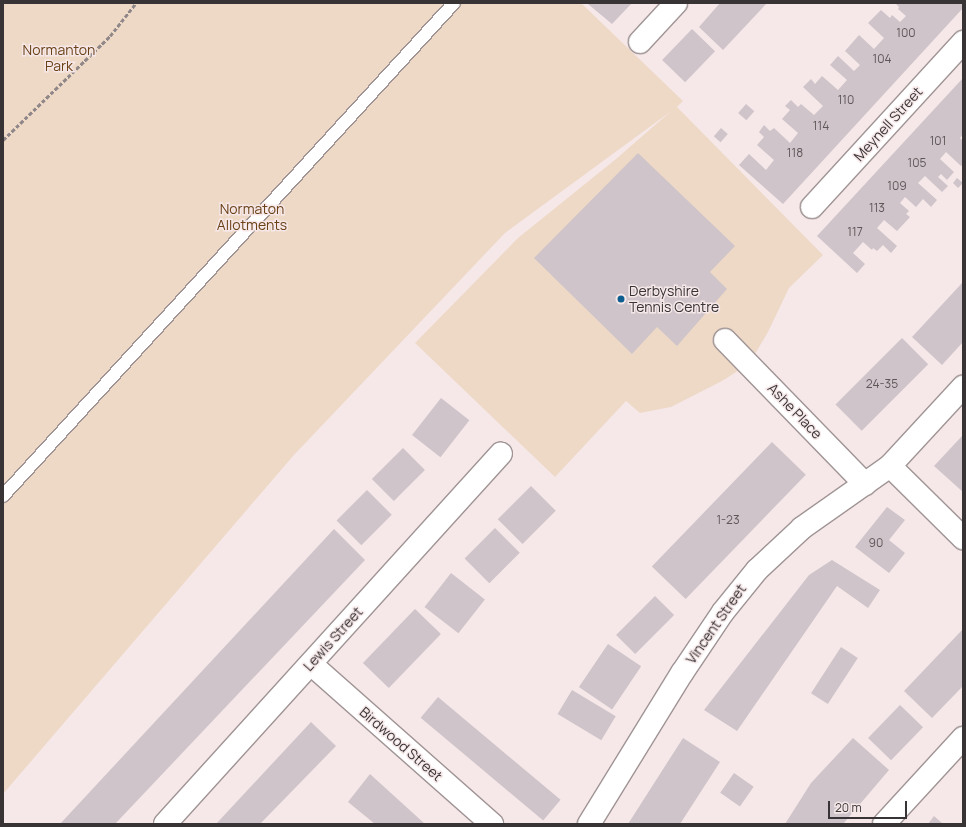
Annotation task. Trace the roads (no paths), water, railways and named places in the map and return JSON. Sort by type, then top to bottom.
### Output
[{"type":"street","points":[[640,42],[676,3]]},
{"type":"street","name":"Meynell Street","points":[[812,207],[963,42]]},
{"type":"street","name":"Ashe Place","points":[[725,340],[865,484]]},
{"type":"street","name":"Vincent Street","points":[[589,824],[682,673],[739,591],[762,564],[789,538],[890,466],[963,387]]},
{"type":"street","name":"Lewis Street","points":[[165,824],[500,454]]},
{"type":"street","points":[[890,466],[963,538]]},
{"type":"street","name":"Birdwood Street","points":[[311,664],[492,824]]},
{"type":"street","points":[[884,824],[963,738]]},
{"type":"lane","points":[[3,496],[454,3]]},
{"type":"place","name":"Derbyshire Tennis Centre","points":[[621,299]]},
{"type":"park label","name":"Normanton Park","points":[[59,58]]},
{"type":"park label","name":"Normaton Allotments","points":[[252,218]]}]
